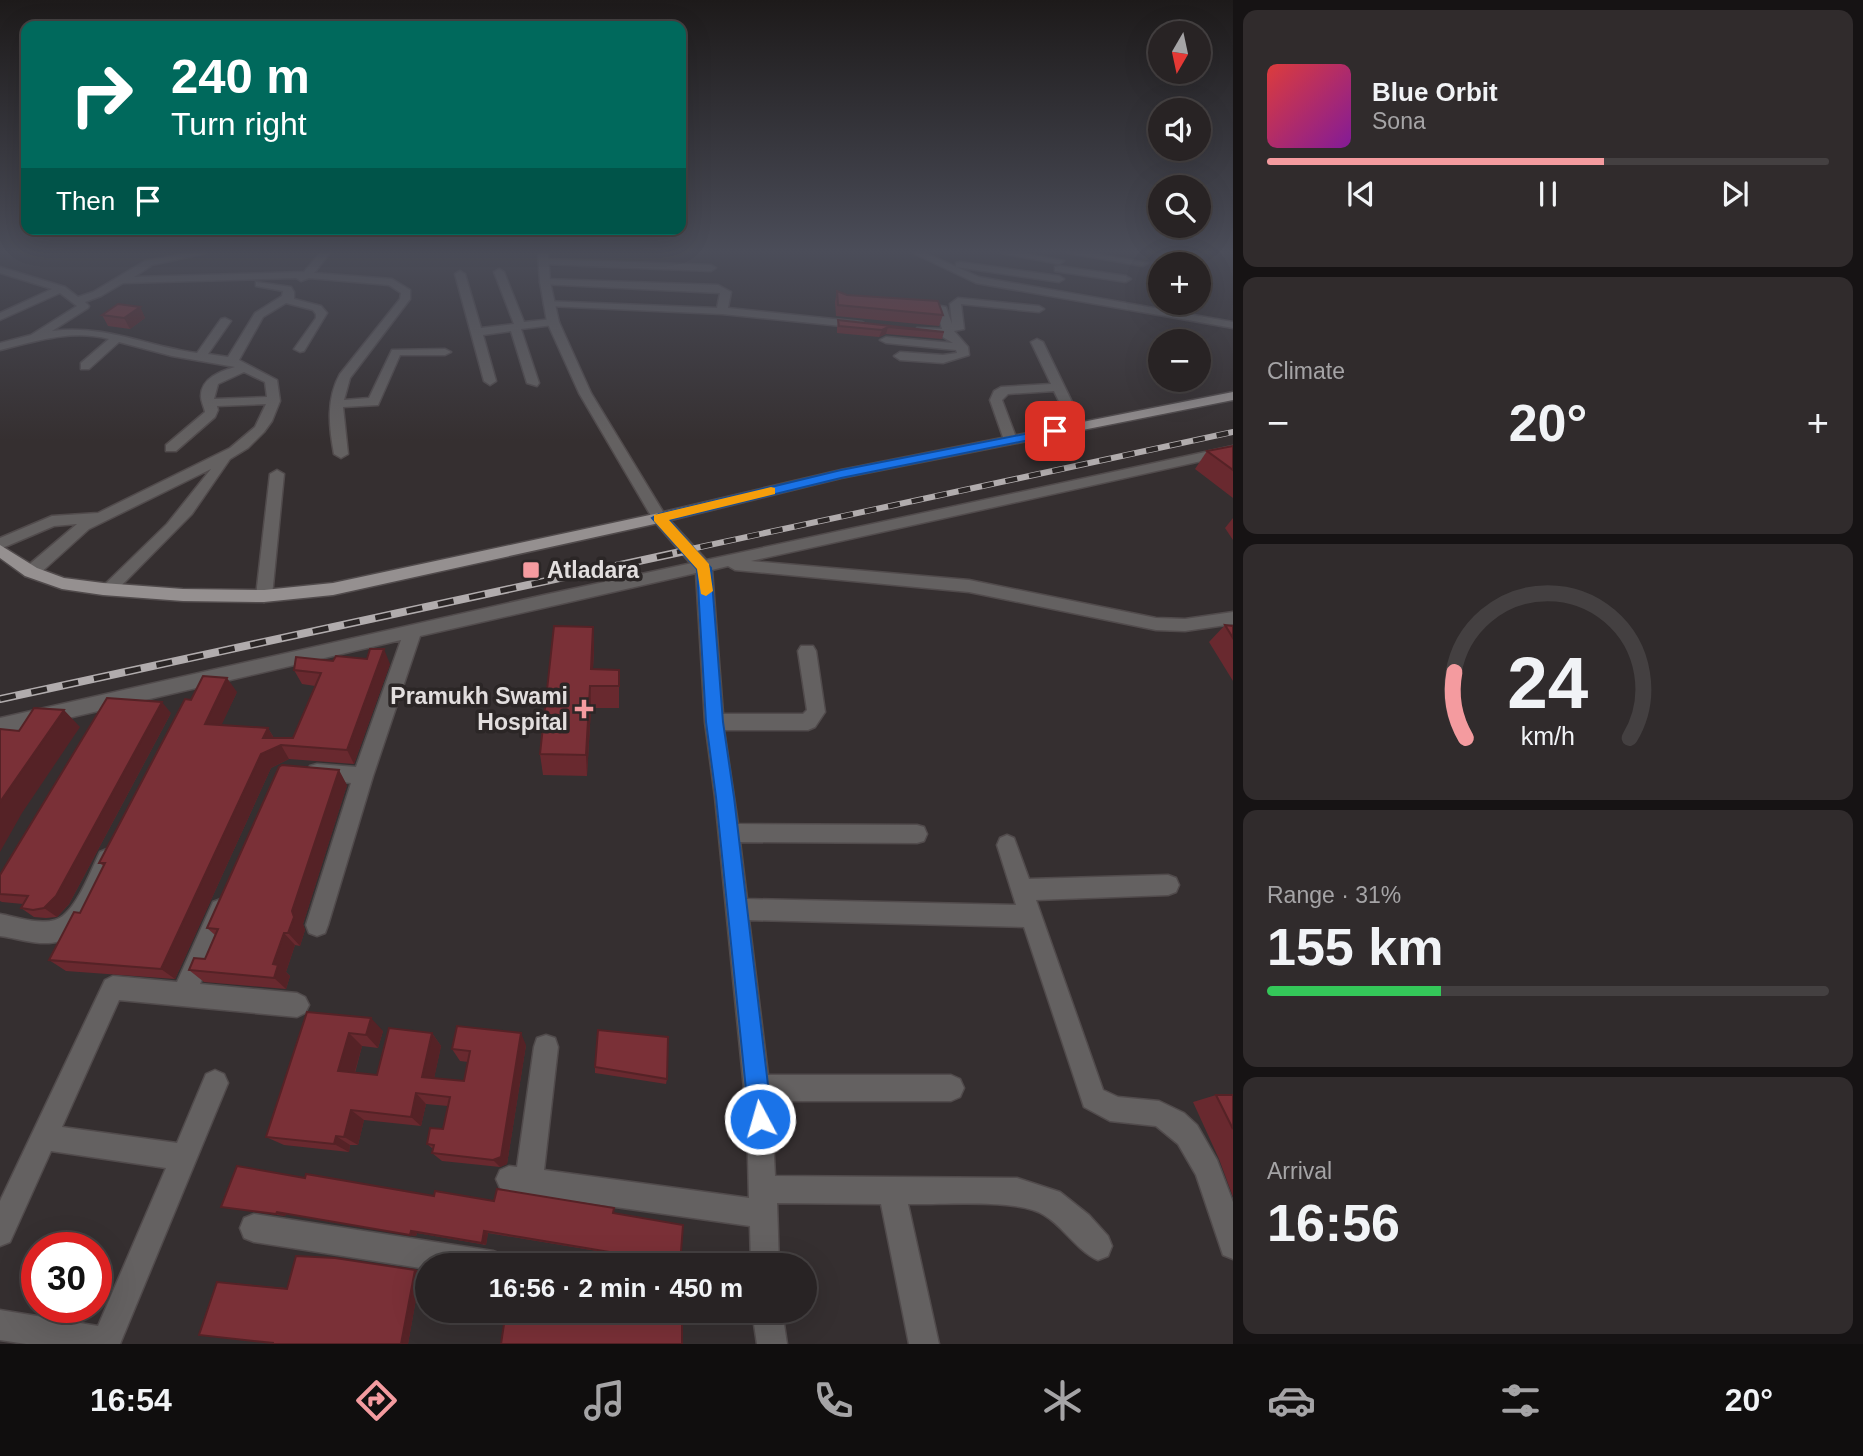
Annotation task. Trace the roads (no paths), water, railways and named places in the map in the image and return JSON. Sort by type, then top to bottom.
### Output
[{"type":"main road","points":[[0,550],[31,572],[62,583],[108,589],[183,595],[264,596],[333,589],[659,518],[841,474],[1233,396]]},
{"type":"street","points":[[36,337],[72,332],[88,316]]},
{"type":"street","points":[[0,347],[36,337],[88,316]]},
{"type":"street","points":[[31,572],[84,526],[225,456],[253,439],[267,420],[276,393],[271,380],[232,361],[172,353],[117,338],[88,316]]},
{"type":"street","points":[[232,361],[260,316]]},
{"type":"street","points":[[300,349],[321,316]]},
{"type":"street","points":[[341,454],[336,424],[337,404],[344,377],[392,316]]},
{"type":"street","points":[[472,316],[490,381]]},
{"type":"street","points":[[513,316],[533,383]]},
{"type":"street","points":[[552,316],[585,393],[659,518],[712,565],[969,586],[1156,624],[1185,625],[1233,618]]},
{"type":"street","points":[[765,316],[871,325]]},
{"type":"street","points":[[900,356],[956,358],[963,355],[945,316]]},
{"type":"street","points":[[956,316],[957,340]]},
{"type":"street","points":[[1181,316],[1233,325]]},
{"type":"street","points":[[200,357],[225,321]]},
{"type":"street","points":[[477,332],[553,321]]},
{"type":"street","points":[[908,329],[957,340]]},
{"type":"street","points":[[85,366],[117,338]]},
{"type":"street","points":[[886,340],[957,340]]},
{"type":"street","points":[[1037,342],[1078,427]]},
{"type":"street","points":[[337,404],[374,402],[396,352],[445,352]]},
{"type":"street","points":[[171,448],[210,414],[212,410],[206,392],[221,374],[244,368]]},
{"type":"street","points":[[1010,440],[996,400],[998,394],[1005,390],[1058,387]]},
{"type":"street","points":[[208,403],[273,400]]},
{"type":"street","points":[[0,726],[413,631],[1233,450]]},
{"type":"street","points":[[108,589],[137,563],[200,494],[213,479],[225,456]]},
{"type":"street","points":[[264,596],[277,474]]},
{"type":"street","points":[[0,544],[52,521],[99,518]]},
{"type":"street","points":[[712,565],[714,722],[757,1088],[765,1253]]},
{"type":"street","points":[[317,925],[363,776],[413,631]]},
{"type":"street","points":[[714,722],[808,722],[816,712],[807,650]]},
{"type":"street","points":[[188,704],[201,679]]},
{"type":"street","points":[[94,724],[108,701]]},
{"type":"street","points":[[301,771],[363,776]]},
{"type":"street","points":[[729,833],[918,834]]},
{"type":"street","points":[[0,925],[47,932],[64,929],[79,914],[117,840]]},
{"type":"street","points":[[1007,845],[1093,1098],[1105,1108],[1120,1112],[1158,1113],[1181,1125],[1200,1153],[1233,1245]]},
{"type":"street","points":[[1022,890],[1168,885]]},
{"type":"street","points":[[184,994],[228,895]]},
{"type":"street","points":[[738,909],[1031,916]]},
{"type":"street","points":[[0,1232],[113,988],[297,1005]]},
{"type":"street","points":[[546,1047],[519,1180],[763,1202],[892,1193],[1017,1192],[1051,1202],[1079,1224],[1098,1247]]},
{"type":"street","points":[[0,1325],[105,1343],[215,1083]]},
{"type":"street","points":[[757,1088],[951,1088]]},
{"type":"street","points":[[42,1137],[183,1157]]},
{"type":"street","points":[[892,1193],[924,1344]]},
{"type":"street","points":[[254,1228],[415,1253]]},
{"type":"street","points":[[768,1323],[772,1344]]},
{"type":"railway","points":[[677,552],[1233,432]]},
{"type":"railway","points":[[0,699],[685,551]]},
{"type":"place","name":"Atladara","points":[[531,570]]},
{"type":"place","name":"Pramukh Swami Hospital","points":[[584,709]]}]
